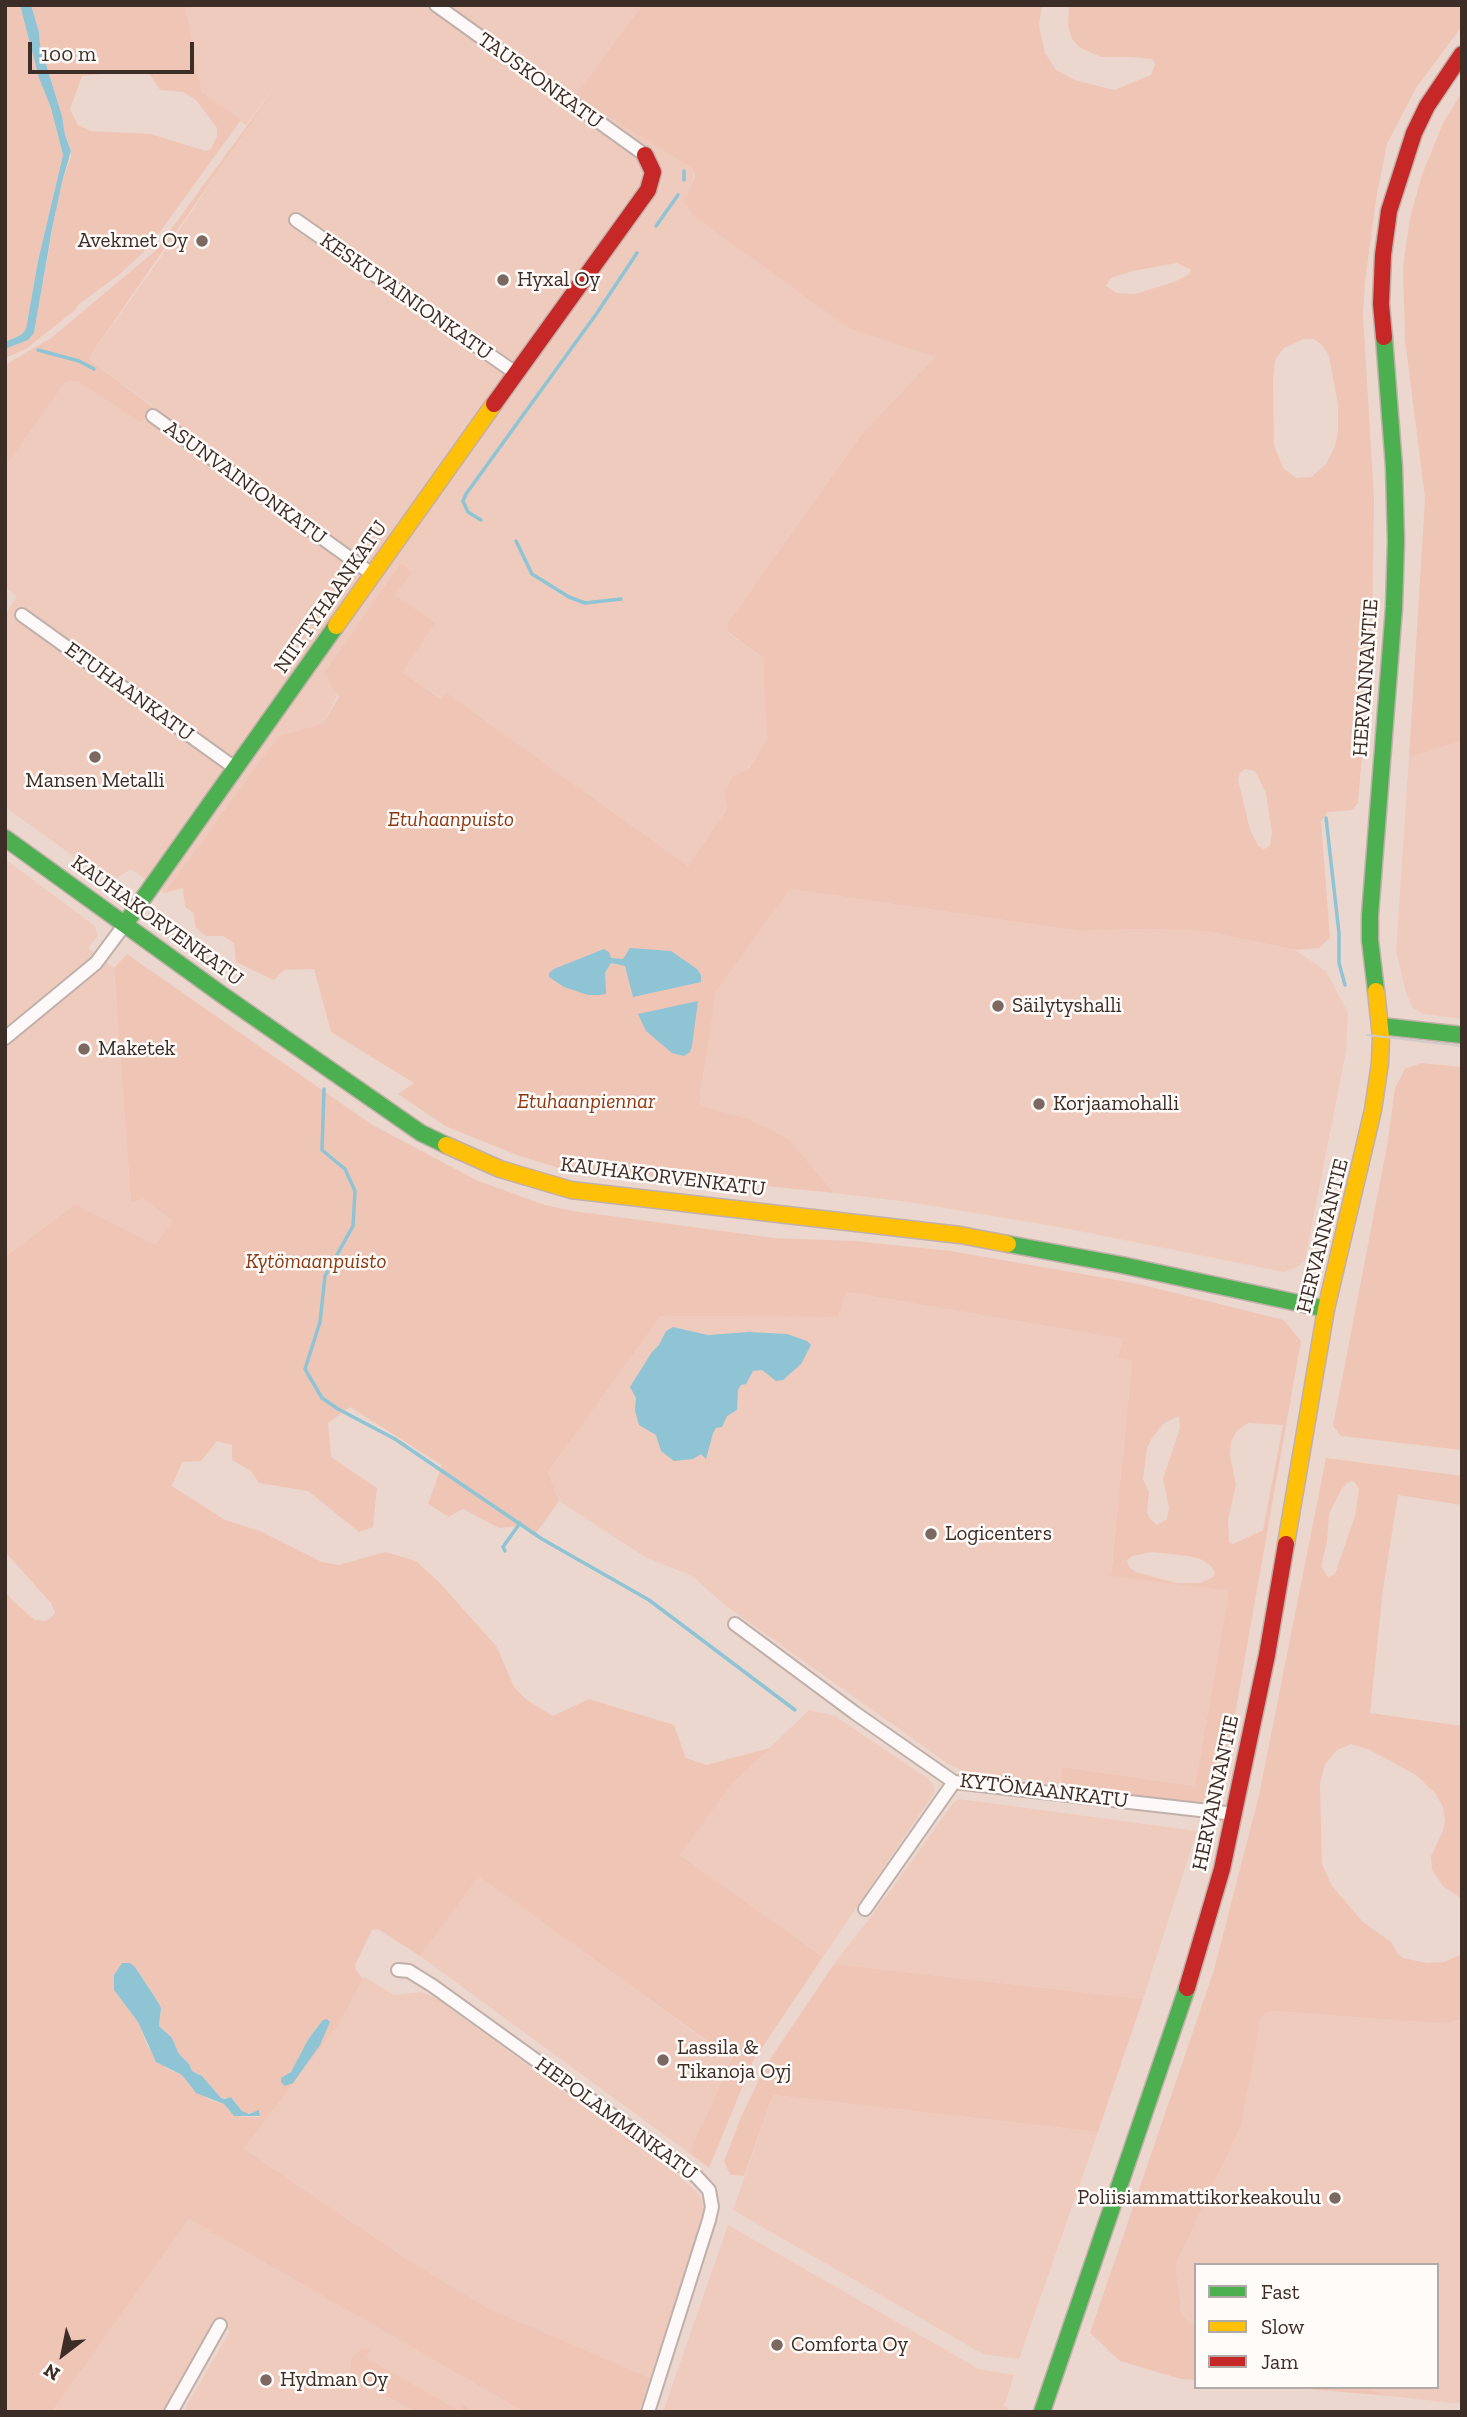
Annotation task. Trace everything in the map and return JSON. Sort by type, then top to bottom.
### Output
[{"type":"street","name":"TAUSKONKATU","points":[[436,5],[645,155]]},
{"type":"street","name":"HERVANNANTIE","points":[[1042,2412],[1185,1997],[1235,1814],[1285,1556],[1326,1309],[1373,1110],[1380,1063],[1381,1026],[1371,948],[1370,915],[1394,607],[1395,541],[1394,467],[1381,303],[1383,255],[1390,211],[1414,133],[1427,106],[1462,54]]},
{"type":"street","name":"NIITTYHAANKATU","points":[[5,1038],[96,963],[125,924],[648,190],[653,172],[645,155]]},
{"type":"street","name":"KESKUVAINIONKATU","points":[[296,220],[517,374]]},
{"type":"street","name":"ASUNVAINIONKATU","points":[[153,416],[372,574]]},
{"type":"street","name":"ETUHAANKATU","points":[[22,615],[236,768]]},
{"type":"street","name":"KAUHAKORVENKATU","points":[[5,838],[221,994],[421,1133],[500,1169],[571,1190],[884,1224],[987,1240],[1122,1265],[1326,1309]]},
{"type":"street","points":[[1381,1026],[1462,1035]]},
{"type":"street","name":"KYTÖMAANKATU","points":[[735,1624],[954,1782],[1235,1814]]},
{"type":"street","points":[[865,1909],[954,1782]]},
{"type":"street","name":"HEPOLAMMINKATU","points":[[398,1970],[409,1971],[433,1986],[695,2175],[709,2190],[712,2207],[709,2220],[648,2412]]},
{"type":"street","points":[[171,2412],[220,2325]]},
{"type":"shaded area","points":[[185,5],[642,5],[576,96],[691,168],[695,173],[692,183],[850,329],[935,357],[861,435],[727,624],[728,633],[763,658],[768,739],[748,768],[734,775],[724,791],[727,809],[688,866],[447,693],[442,699],[402,672],[395,595],[401,563],[324,723],[278,736],[164,893],[131,869],[117,878],[101,876],[5,807],[5,615],[17,596],[5,587],[5,467],[64,382],[77,381],[141,423],[154,409],[91,361],[90,356],[154,267],[278,83],[246,125],[202,92]]},
{"type":"shaded area","points":[[1462,741],[1462,1019],[1423,1014],[1413,1008],[1406,993],[1396,951],[1409,757]]},
{"type":"shaded area","points":[[5,859],[95,926],[98,936],[88,948],[114,968],[131,1203],[143,1198],[174,1221],[156,1246],[75,1204],[5,1257]]},
{"type":"shaded area","points":[[790,889],[1078,931],[1204,931],[1295,950],[1326,971],[1348,1013],[1346,1051],[1305,1260],[1297,1267],[1284,1272],[1054,1226],[916,1203],[834,1193],[789,1139],[699,1106],[716,992]]},
{"type":"shaded area","points":[[845,1292],[1123,1339],[1132,1361],[1111,1575],[1229,1591],[1195,1786],[1063,1767],[1062,1786],[962,1771],[725,1605],[692,1576],[645,1557],[559,1501],[548,1472],[661,1316],[837,1317]]},
{"type":"shaded area","points":[[809,1710],[835,1716],[927,1778],[934,1786],[934,1793],[823,1957],[680,1855],[731,1785]]},
{"type":"shaded area","points":[[959,1799],[1197,1831],[1143,1999],[834,1964],[954,1802]]},
{"type":"shaded area","points":[[479,1875],[732,2060],[689,2153],[420,1956]]},
{"type":"shaded area","points":[[363,1976],[394,1995],[421,1992],[434,1997],[674,2172],[697,2192],[704,2213],[650,2378],[490,2309],[410,2261],[244,2149],[338,2025]]},
{"type":"shaded area","name":"Poliisiammattikorkeakoulu","points":[[1274,2011],[1446,2024],[1462,2019],[1462,2404],[1389,2396],[1370,2389],[1439,2389],[1439,2263],[1194,2263],[1194,2325],[1182,2316],[1177,2262],[1241,2126],[1260,2018]]},
{"type":"shaded area","points":[[773,2095],[1098,2132],[1019,2359],[983,2354],[733,2210]]},
{"type":"shaded area","points":[[189,2219],[524,2412],[183,2412],[230,2331],[218,2324],[165,2412],[52,2412]]},
{"type":"shaded area","points":[[728,2225],[979,2369],[1014,2375],[1004,2406],[1013,2412],[663,2412]]},
{"type":"green space","points":[[5,5],[20,5],[63,155],[38,261],[26,329],[21,335],[5,342]]},
{"type":"green space","points":[[31,5],[185,5],[202,92],[241,120],[149,247],[120,274],[26,349],[5,358],[5,349],[28,340],[34,333],[60,187],[71,157],[62,116],[40,45]],"holes":[[[138,71],[150,75],[160,90],[183,92],[196,100],[217,128],[217,136],[211,149],[206,151],[151,134],[91,131],[78,125],[70,109],[82,76]]]},
{"type":"green space","points":[[642,5],[1042,5],[1039,25],[1045,53],[1056,70],[1075,80],[1114,90],[1151,75],[1155,64],[1152,59],[1101,57],[1079,47],[1072,39],[1068,27],[1069,5],[1462,5],[1462,26],[1416,88],[1387,144],[1376,200],[1363,314],[1374,498],[1372,639],[1358,803],[1352,810],[1328,812],[1321,821],[1330,938],[1319,948],[1296,950],[1204,931],[1079,931],[790,889],[716,992],[699,1105],[747,1119],[789,1139],[834,1193],[686,1178],[565,1170],[517,1155],[445,1126],[398,1094],[414,1083],[331,1032],[314,969],[284,970],[274,980],[236,962],[234,943],[223,936],[206,936],[195,927],[194,913],[185,907],[183,888],[164,893],[278,736],[324,723],[339,696],[324,673],[401,563],[412,572],[395,595],[435,623],[402,672],[441,699],[447,693],[688,866],[727,809],[724,791],[734,775],[749,768],[767,739],[763,658],[728,632],[727,624],[861,435],[935,357],[850,329],[694,216],[684,202],[695,177],[691,168],[575,96]],"holes":[[[1177,263],[1191,270],[1188,275],[1174,282],[1135,294],[1117,293],[1106,286],[1111,278]],[[1304,339],[1314,339],[1329,356],[1338,405],[1338,431],[1335,446],[1326,464],[1311,477],[1296,478],[1283,468],[1274,445],[1275,360],[1284,348]],[[1245,769],[1255,771],[1266,793],[1272,833],[1270,846],[1264,849],[1259,847],[1250,830],[1238,780]]]},
{"type":"green space","points":[[293,63],[90,356],[91,361],[154,408],[141,423],[77,381],[65,382],[5,467],[5,365],[51,338],[155,251]]},
{"type":"green space","points":[[1462,92],[1462,741],[1409,757],[1425,498],[1405,340],[1403,267],[1410,218],[1422,175],[1443,123]]},
{"type":"green space","name":"Kytömaanpuisto","points":[[127,954],[371,1124],[476,1180],[545,1205],[774,1238],[854,1241],[951,1251],[1139,1284],[1284,1320],[1301,1341],[1219,1805],[1062,1786],[1062,1767],[1195,1786],[1229,1591],[1111,1576],[1132,1361],[1118,1358],[1123,1339],[846,1292],[838,1317],[661,1316],[548,1472],[559,1501],[534,1536],[520,1526],[499,1528],[463,1509],[449,1517],[428,1504],[442,1465],[350,1407],[328,1423],[331,1457],[377,1488],[373,1527],[359,1532],[308,1491],[259,1483],[251,1471],[232,1460],[232,1445],[217,1441],[201,1461],[182,1462],[172,1486],[225,1520],[260,1531],[322,1562],[339,1565],[385,1552],[416,1561],[439,1582],[497,1647],[514,1687],[527,1700],[553,1716],[589,1699],[674,1725],[686,1758],[706,1765],[770,1748],[731,1785],[680,1855],[823,1957],[753,2061],[709,2168],[689,2153],[732,2059],[479,1876],[420,1956],[378,1929],[372,1930],[355,1965],[363,1979],[338,2025],[244,2149],[410,2261],[490,2309],[650,2378],[639,2412],[524,2412],[189,2219],[52,2412],[5,2412],[5,1591],[35,1620],[45,1621],[55,1612],[51,1603],[5,1552],[5,1257],[75,1204],[155,1245],[173,1221],[143,1198],[131,1203],[114,968]],"holes":[[[1179,1416],[1180,1428],[1163,1479],[1169,1508],[1167,1519],[1157,1525],[1147,1512],[1149,1492],[1143,1479],[1147,1448],[1164,1423]],[[1248,1423],[1283,1425],[1263,1530],[1233,1544],[1229,1542],[1228,1520],[1236,1485],[1230,1455],[1231,1442],[1237,1431]],[[1152,1552],[1188,1556],[1200,1559],[1215,1572],[1213,1577],[1201,1583],[1176,1583],[1136,1572],[1129,1567],[1127,1560]],[[122,1963],[135,1967],[158,2002],[161,2012],[159,2025],[174,2042],[192,2071],[202,2076],[221,2098],[233,2098],[246,2114],[260,2111],[259,2117],[242,2117],[229,2111],[224,2104],[210,2100],[192,2089],[182,2075],[167,2069],[148,2047],[138,2022],[114,1990],[114,1975]],[[323,2020],[309,2061],[290,2085],[286,2077],[309,2038]]]},
{"type":"green space","points":[[1421,1063],[1462,1067],[1462,1450],[1341,1436],[1333,1426],[1387,1146],[1395,1088],[1405,1069]]},
{"type":"green space","points":[[1326,1458],[1462,1476],[1462,1505],[1398,1495],[1383,1589],[1370,1713],[1462,1726],[1462,1899],[1443,1886],[1432,1870],[1431,1856],[1443,1831],[1445,1820],[1443,1807],[1435,1793],[1416,1775],[1370,1750],[1351,1744],[1337,1750],[1325,1764],[1320,1784],[1322,1864],[1332,1886],[1363,1922],[1391,1942],[1403,1958],[1427,1963],[1444,1962],[1462,1954],[1462,2019],[1446,2024],[1274,2011],[1261,2018],[1241,2126],[1177,2262],[1182,2316],[1194,2325],[1194,2380],[1181,2379],[1120,2361],[1090,2333],[1214,1970],[1259,1795]],"holes":[[[1354,1481],[1359,1489],[1355,1516],[1335,1574],[1328,1577],[1321,1566],[1327,1542],[1329,1514],[1341,1490],[1347,1483]]]},
{"type":"green space","points":[[834,1964],[1143,1999],[1098,2132],[773,2095],[744,2176],[730,2175],[724,2161],[766,2065]]},
{"type":"green space","points":[[366,2348],[370,2351],[366,2358],[460,2411],[464,2404],[471,2412],[416,2412],[351,2376],[351,2359]]},
{"type":"green space","points":[[1307,2389],[1370,2389],[1389,2396]]},
{"type":"water","points":[[20,5],[31,5],[71,151],[52,229],[34,333],[28,340],[5,349],[5,342],[21,335],[26,329],[38,261],[63,155]]},
{"type":"water","points":[[630,948],[671,951],[697,969],[701,982],[633,997],[625,966],[611,963],[605,973],[606,994],[600,995],[588,995],[564,987],[549,977],[549,973],[554,969],[604,949],[609,952],[611,958],[623,959]]},
{"type":"water","points":[[698,1001],[692,1046],[690,1052],[684,1056],[672,1053],[646,1031],[638,1014]]},
{"type":"water","points":[[673,1327],[708,1335],[749,1332],[787,1334],[811,1345],[801,1364],[783,1380],[776,1381],[762,1370],[753,1371],[746,1384],[741,1385],[738,1390],[737,1410],[727,1416],[722,1427],[716,1428],[713,1433],[706,1459],[701,1454],[693,1459],[674,1461],[661,1451],[656,1435],[639,1425],[635,1410],[636,1398],[630,1387],[666,1331]]},
{"type":"water","points":[[122,1963],[130,1963],[135,1967],[158,2002],[161,2008],[159,2026],[172,2038],[179,2054],[192,2071],[202,2076],[221,2098],[231,2097],[242,2111],[249,2114],[259,2110],[260,2116],[234,2116],[224,2104],[196,2093],[182,2075],[156,2062],[138,2022],[114,1990],[114,1975]]},
{"type":"water","points":[[323,2020],[330,2022],[320,2045],[293,2083],[285,2086],[281,2078],[291,2072],[309,2038]]},
{"type":"waterway","points":[[684,171],[684,180]]},
{"type":"waterway","points":[[656,226],[678,195]]},
{"type":"waterway","points":[[481,520],[468,512],[463,501],[466,494],[637,253]]},
{"type":"waterway","points":[[38,350],[79,361],[94,369]]},
{"type":"waterway","points":[[516,541],[532,574],[569,597],[585,603],[621,599]]},
{"type":"waterway","points":[[1326,818],[1339,933],[1339,963],[1345,985]]},
{"type":"waterway","points":[[324,1089],[322,1150],[345,1169],[355,1191],[353,1226],[325,1276],[320,1322],[305,1369],[322,1398],[395,1439],[542,1539],[649,1600],[795,1710]]},
{"type":"waterway","points":[[505,1551],[503,1547],[520,1523]]},
{"type":"tram line","points":[[1367,1035],[1462,1046]]},
{"type":"traffic: fast","points":[[1376,991],[1370,915],[1394,607],[1396,541],[1394,467],[1384,337]]},
{"type":"traffic: fast","points":[[125,924],[336,626]]},
{"type":"traffic: fast","points":[[5,838],[221,994],[421,1133],[446,1145]]},
{"type":"traffic: fast","points":[[1381,1026],[1462,1035]]},
{"type":"traffic: fast","points":[[1008,1244],[1122,1265],[1326,1309]]},
{"type":"traffic: fast","points":[[1042,2412],[1187,1988]]},
{"type":"traffic: slow","points":[[336,626],[494,404]]},
{"type":"traffic: slow","points":[[1286,1544],[1326,1309],[1373,1110],[1381,1037],[1376,991]]},
{"type":"traffic: slow","points":[[446,1145],[500,1169],[571,1190],[960,1235],[1008,1244]]},
{"type":"traffic: jam","points":[[1384,337],[1381,304],[1383,255],[1389,211],[1414,133],[1427,106],[1462,54]]},
{"type":"traffic: jam","points":[[494,404],[648,190],[653,172],[645,155]]},
{"type":"traffic: jam","points":[[1187,1988],[1222,1869],[1267,1655],[1286,1544]]},
{"type":"place","name":"Avekmet Oy","points":[[202,241]]},
{"type":"place","name":"Hyxal Oy","points":[[503,280]]},
{"type":"place","name":"Mansen Metalli","points":[[95,757]]},
{"type":"place","name":"Säilytyshalli","points":[[998,1006]]},
{"type":"place","name":"Maketek","points":[[84,1049]]},
{"type":"place","name":"Korjaamohalli","points":[[1039,1104]]},
{"type":"place","name":"Logicenters","points":[[931,1534]]},
{"type":"place","name":"Lassila & Tikanoja Oyj","points":[[663,2060]]},
{"type":"place","name":"Poliisiammattikorkeakoulu","points":[[1335,2198]]},
{"type":"place","name":"Comforta Oy","points":[[777,2345]]},
{"type":"place","name":"Hydman Oy","points":[[266,2380]]},
{"type":"park label","name":"Etuhaanpuisto","points":[[451,820]]},
{"type":"park label","name":"Etuhaanpiennar","points":[[586,1102]]}]
